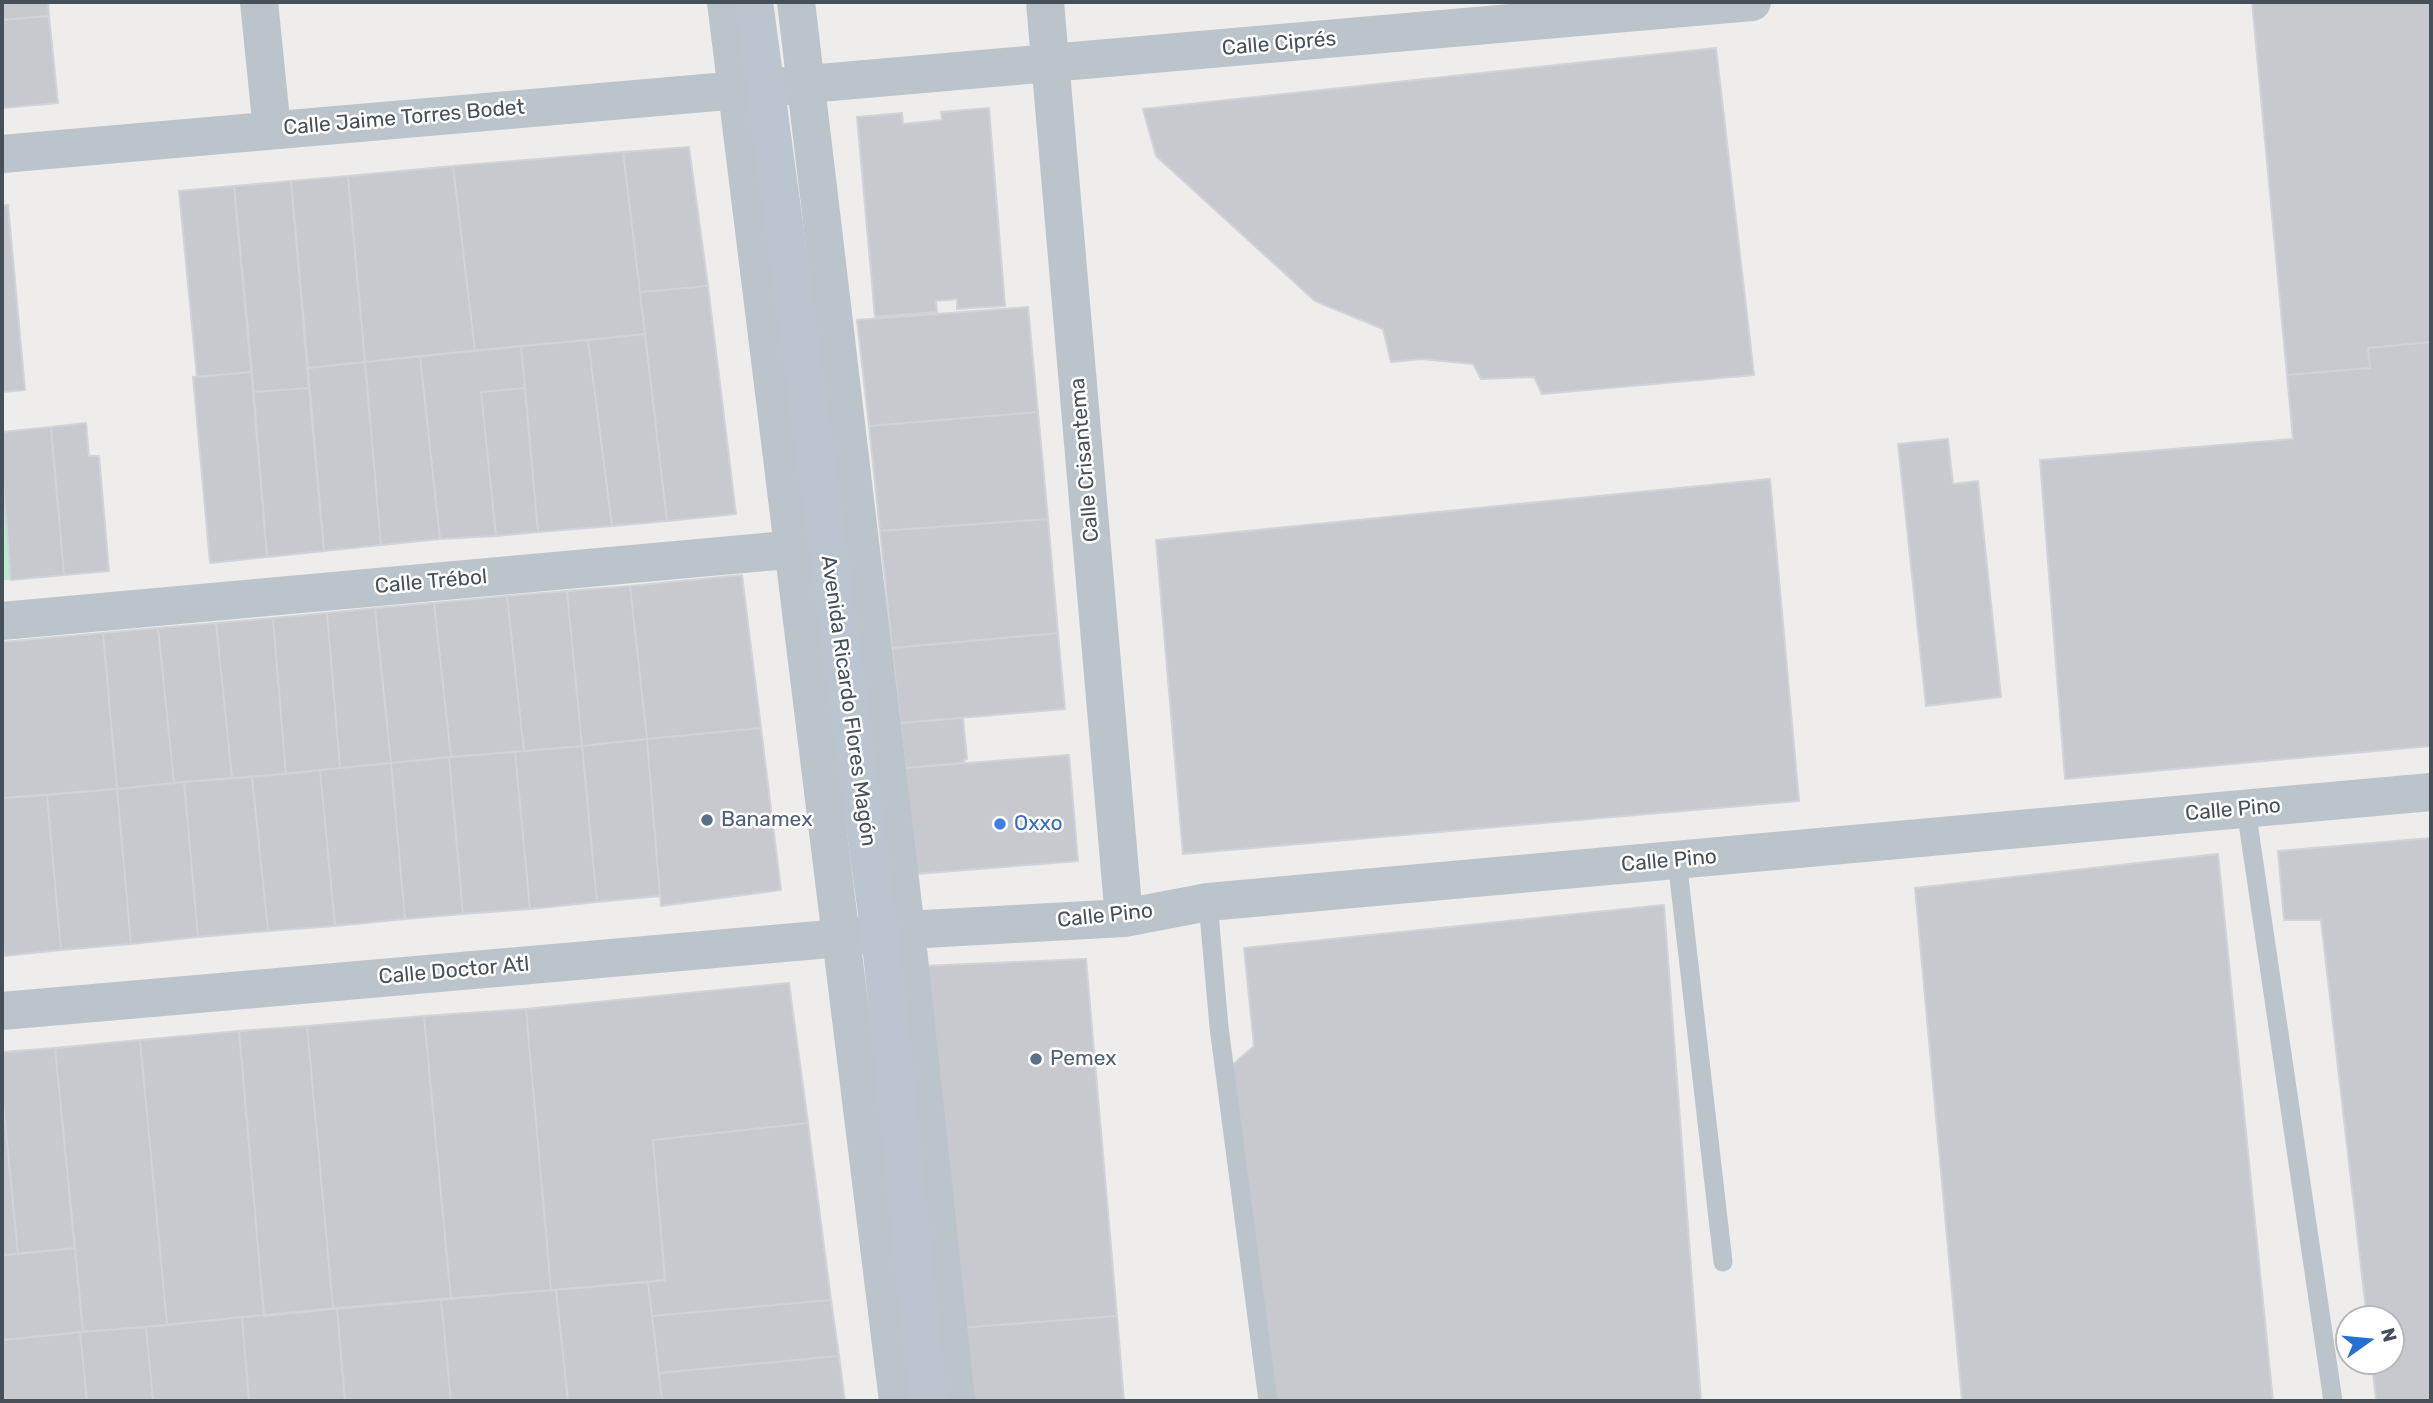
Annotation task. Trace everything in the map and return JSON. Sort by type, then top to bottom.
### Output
[{"type":"main road","name":"Avenida Ricardo Flores Magón","points":[[754,2],[881,943],[928,1401]]},
{"type":"street","points":[[258,2],[272,130]]},
{"type":"street","name":"Avenida Ricardo Flores Magón","points":[[726,2],[898,1401]]},
{"type":"street","name":"Avenida Ricardo Flores Magón","points":[[796,2],[906,930],[956,1401]]},
{"type":"street","name":"Calle Crisantema","points":[[1045,2],[1124,918]]},
{"type":"street","name":"Calle Ciprés","points":[[806,83],[1752,2]]},
{"type":"street","name":"Calle Jaime Torres Bodet","points":[[2,154],[806,83]]},
{"type":"street","name":"Calle Trébol","points":[[2,621],[860,543]]},
{"type":"street","name":"Calle Pino","points":[[906,930],[1124,918],[1208,902],[2431,792]]},
{"type":"street","name":"Calle Doctor Atl","points":[[2,1011],[841,938],[906,930]]},
{"type":"lane","points":[[2245,809],[2333,1401]]},
{"type":"lane","points":[[1676,860],[1723,1262]]},
{"type":"lane","points":[[1208,902],[1219,1027],[1268,1401]]},
{"type":"green space","points":[[2,469],[11,580],[2,580]]},
{"type":"building","points":[[2,2],[48,2],[49,16],[2,20]]},
{"type":"building","points":[[2252,2],[2431,2],[2431,342],[2368,348],[2370,368],[2287,375]]},
{"type":"building","points":[[49,16],[58,103],[2,108],[2,20]]},
{"type":"building","points":[[1716,48],[1754,375],[1542,394],[1534,377],[1481,379],[1473,364],[1422,359],[1391,362],[1383,329],[1315,301],[1156,156],[1143,109]]},
{"type":"building","points":[[989,108],[1005,306],[957,309],[957,299],[936,301],[937,312],[875,317],[857,117],[902,113],[903,124],[942,120],[941,112]]},
{"type":"building","points":[[689,147],[708,286],[640,292],[623,152]]},
{"type":"building","points":[[623,152],[645,334],[475,351],[453,166]]},
{"type":"building","points":[[453,166],[475,351],[365,362],[348,176]]},
{"type":"building","points":[[348,176],[365,362],[308,368],[291,181]]},
{"type":"building","points":[[291,181],[309,388],[253,392],[234,186]]},
{"type":"building","points":[[234,186],[252,372],[197,377],[179,191]]},
{"type":"building","points":[[8,205],[25,390],[2,392],[2,206]]},
{"type":"building","points":[[708,286],[736,514],[667,521],[640,292]]},
{"type":"building","points":[[1028,307],[1038,412],[869,426],[857,320]]},
{"type":"building","points":[[645,334],[667,521],[612,526],[588,340]]},
{"type":"building","points":[[588,340],[612,526],[538,532],[521,346]]},
{"type":"building","points":[[2431,342],[2431,746],[2065,779],[2040,460],[2293,439],[2287,375],[2370,368],[2368,348]]},
{"type":"building","points":[[521,346],[525,388],[481,392],[496,536],[440,539],[420,356]]},
{"type":"building","points":[[420,356],[440,539],[381,545],[365,362]]},
{"type":"building","points":[[365,362],[381,545],[324,551],[308,368]]},
{"type":"building","points":[[252,372],[267,557],[210,563],[193,377]]},
{"type":"building","points":[[309,388],[324,551],[267,557],[253,392]]},
{"type":"building","points":[[525,388],[538,532],[496,536],[481,392]]},
{"type":"building","points":[[1038,412],[1048,519],[880,531],[869,426]]},
{"type":"building","points":[[86,423],[89,456],[99,456],[109,571],[64,575],[51,427]]},
{"type":"building","points":[[51,427],[64,575],[11,580],[2,469],[2,432]]},
{"type":"building","points":[[1948,439],[1953,484],[1978,481],[2001,697],[1926,706],[1898,444]]},
{"type":"building","points":[[1770,479],[1799,801],[1183,854],[1156,540]]},
{"type":"building","points":[[1048,519],[1058,633],[892,648],[880,531]]},
{"type":"building","points":[[742,575],[761,728],[647,739],[630,586]]},
{"type":"building","points":[[630,586],[647,739],[582,746],[567,591]]},
{"type":"building","points":[[567,591],[582,746],[524,751],[507,596]]},
{"type":"building","points":[[507,596],[524,751],[451,757],[434,603]]},
{"type":"building","points":[[434,603],[451,757],[391,763],[375,608]]},
{"type":"building","points":[[375,608],[391,763],[340,768],[327,613]]},
{"type":"building","points":[[327,613],[340,768],[286,774],[273,618]]},
{"type":"building","points":[[273,618],[286,774],[232,778],[216,623]]},
{"type":"building","points":[[216,623],[232,778],[174,783],[158,628]]},
{"type":"building","points":[[158,628],[174,783],[117,789],[103,633]]},
{"type":"building","points":[[103,633],[117,789],[2,798],[2,642]]},
{"type":"building","points":[[1058,633],[1065,709],[900,723],[892,648]]},
{"type":"building","points":[[963,718],[967,759],[964,763],[905,768],[900,723]]},
{"type":"building","points":[[761,728],[781,890],[661,906],[647,739]]},
{"type":"building","points":[[647,739],[660,896],[597,902],[582,746]]},
{"type":"building","points":[[582,746],[597,902],[530,909],[515,752]]},
{"type":"building","points":[[515,752],[530,909],[463,914],[449,757]]},
{"type":"building","points":[[1069,755],[1078,861],[916,874],[905,768]]},
{"type":"building","points":[[449,757],[463,914],[405,919],[391,763]]},
{"type":"building","points":[[391,763],[405,919],[335,926],[320,770]]},
{"type":"building","points":[[320,770],[335,926],[268,931],[252,777]]},
{"type":"building","points":[[252,777],[268,931],[198,937],[184,782]]},
{"type":"building","points":[[184,782],[198,937],[131,944],[117,789]]},
{"type":"building","points":[[117,789],[131,944],[61,950],[47,795]]},
{"type":"building","points":[[47,795],[61,950],[4,956],[2,798]]},
{"type":"building","points":[[2431,838],[2431,1401],[2376,1401],[2373,1375],[2405,1375],[2405,1305],[2365,1305],[2321,920],[2284,920],[2278,851]]},
{"type":"building","points":[[2218,854],[2273,1401],[1962,1401],[1915,888]]},
{"type":"building","points":[[1664,905],[1701,1401],[1273,1401],[1231,1066],[1254,1046],[1244,948]]},
{"type":"building","points":[[1086,959],[1117,1316],[959,1328],[921,966]]},
{"type":"building","points":[[789,983],[808,1123],[653,1140],[665,1280],[551,1290],[526,1009]]},
{"type":"building","points":[[526,1009],[551,1290],[451,1299],[424,1016]]},
{"type":"building","points":[[424,1016],[451,1299],[333,1309],[307,1026]]},
{"type":"building","points":[[307,1026],[333,1309],[264,1316],[239,1031]]},
{"type":"building","points":[[239,1031],[264,1315],[167,1325],[140,1040]]},
{"type":"building","points":[[140,1040],[167,1325],[83,1332],[55,1048]]},
{"type":"building","points":[[55,1048],[75,1248],[18,1254],[2,1091],[2,1052]]},
{"type":"building","points":[[2,1091],[18,1254],[2,1255]]},
{"type":"building","points":[[808,1123],[831,1300],[652,1316],[648,1282],[665,1280],[653,1140]]},
{"type":"building","points":[[75,1248],[83,1332],[2,1340],[2,1255]]},
{"type":"building","points":[[648,1282],[662,1401],[568,1401],[556,1290]]},
{"type":"building","points":[[556,1290],[568,1401],[451,1401],[441,1299]]},
{"type":"building","points":[[441,1299],[451,1401],[345,1401],[337,1308]]},
{"type":"building","points":[[831,1300],[839,1356],[659,1373],[652,1316]]},
{"type":"building","points":[[337,1308],[345,1401],[249,1401],[242,1317]]},
{"type":"building","points":[[1117,1316],[1124,1401],[966,1401],[959,1328]]},
{"type":"building","points":[[242,1317],[249,1401],[153,1401],[146,1327]]},
{"type":"building","points":[[146,1327],[153,1401],[87,1401],[80,1332]]},
{"type":"building","points":[[80,1332],[87,1401],[2,1401],[2,1340]]},
{"type":"building","points":[[839,1356],[845,1401],[662,1401],[659,1373]]},
{"type":"place","name":"Banamex","points":[[707,820]]},
{"type":"place","name":"Oxxo","points":[[1000,824]]},
{"type":"place","name":"Pemex","points":[[1036,1059]]}]
